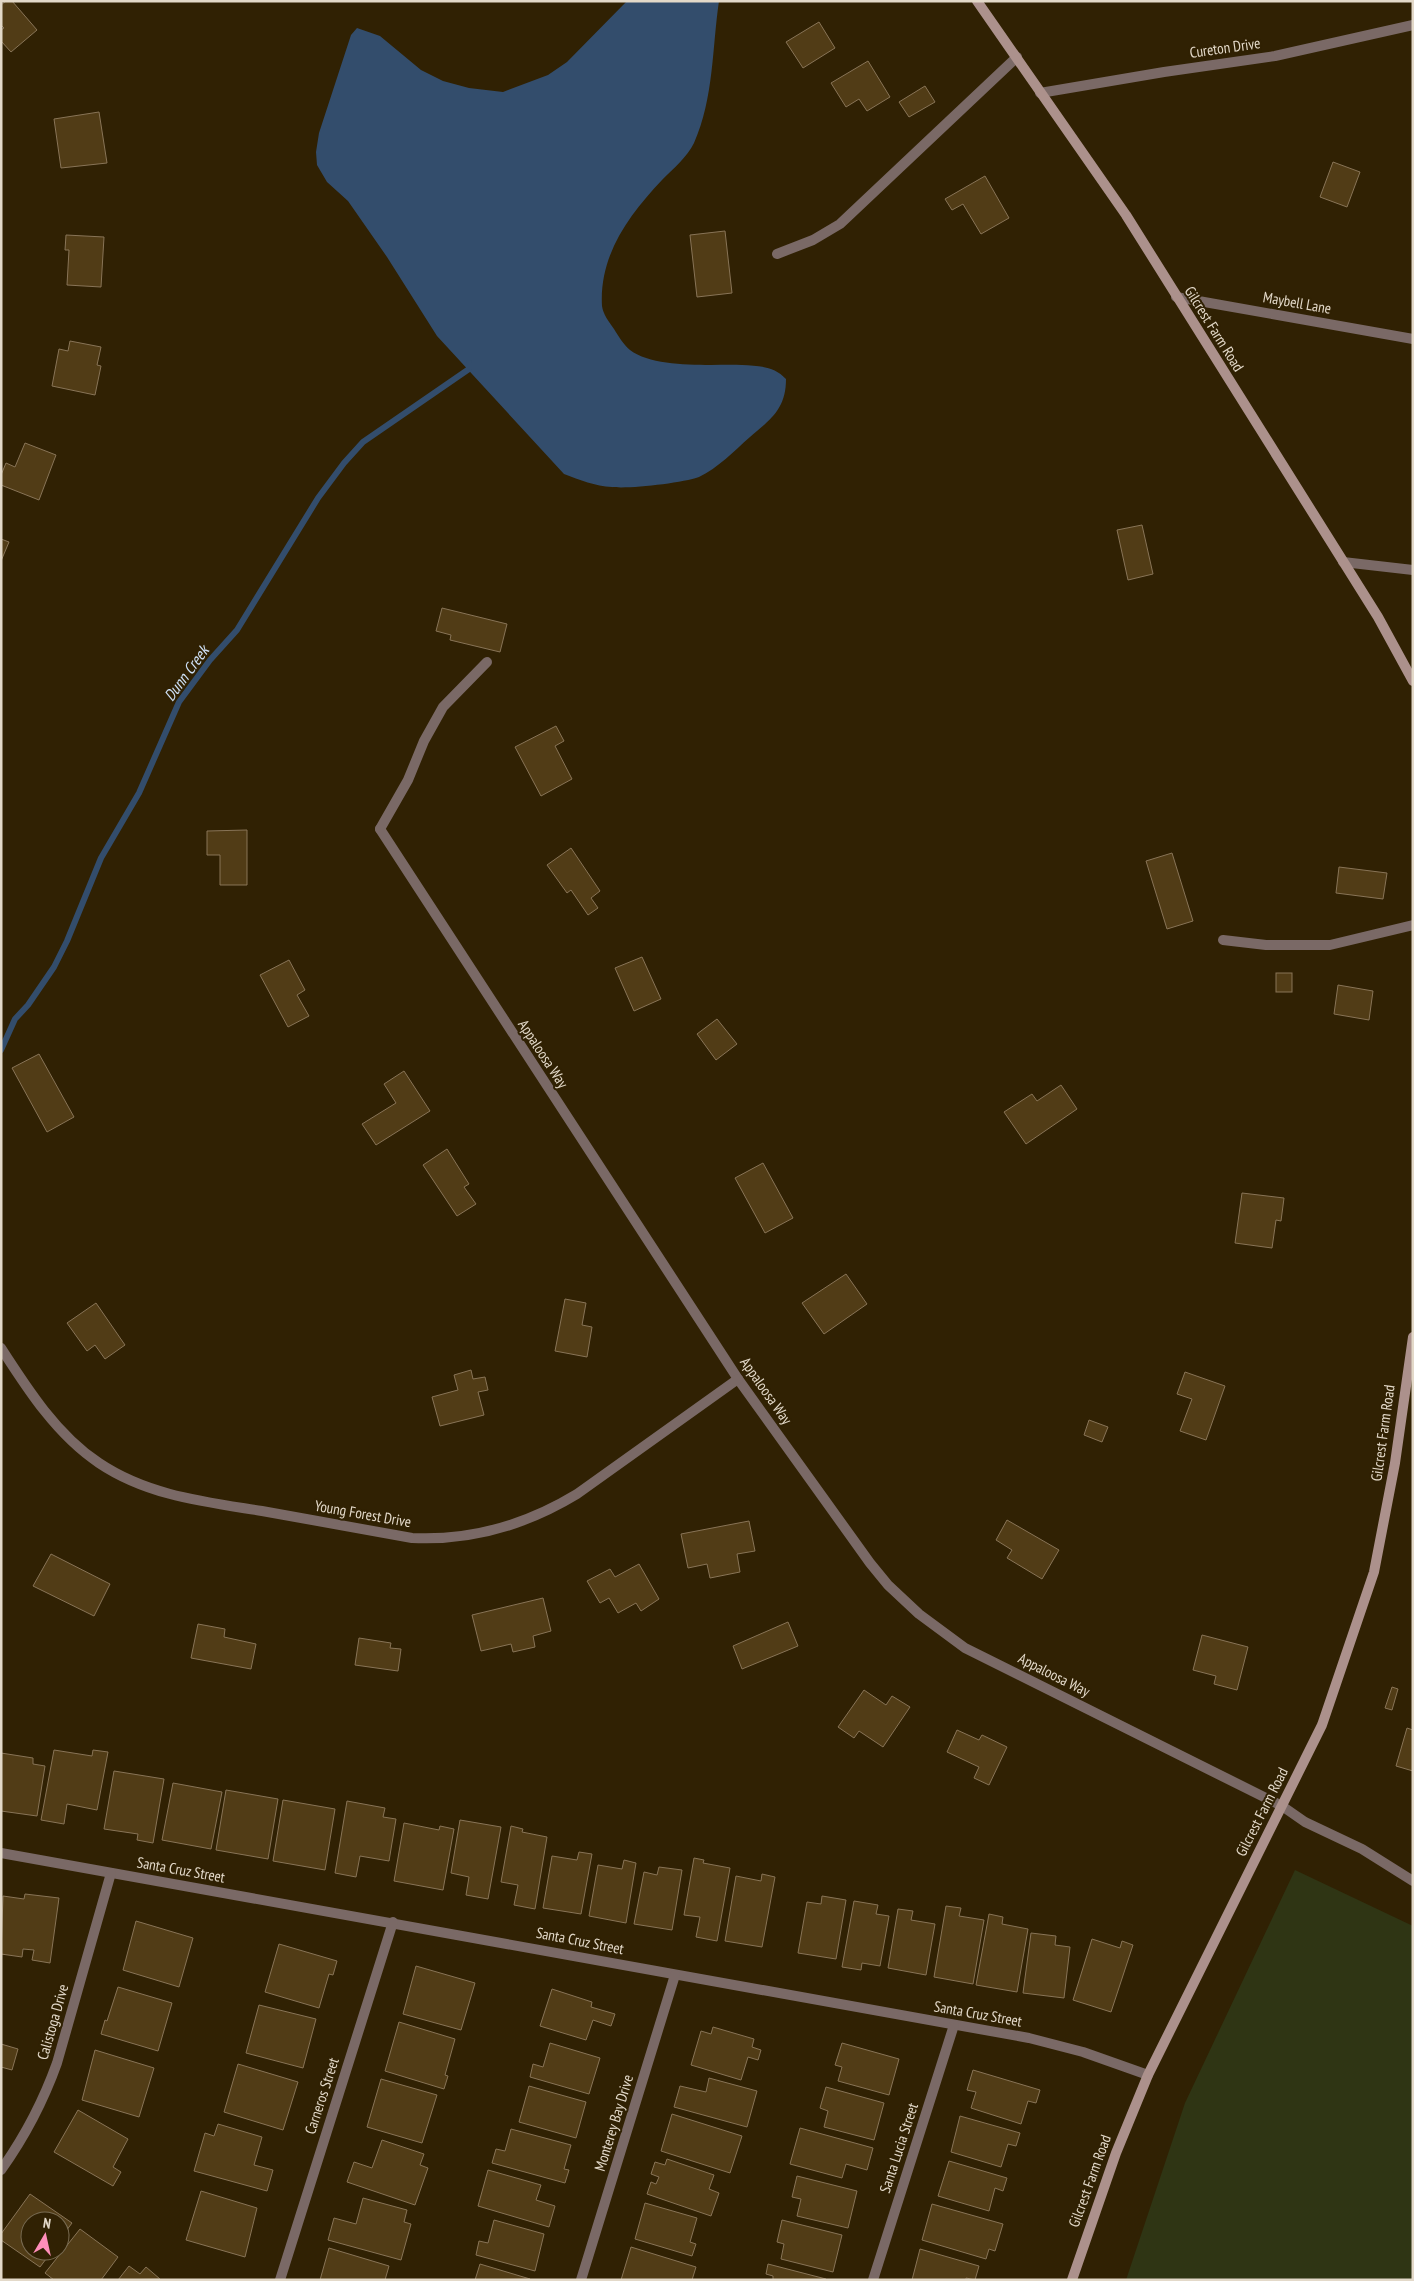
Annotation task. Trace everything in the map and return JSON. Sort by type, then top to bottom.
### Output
[{"type":"main road","name":"Gilcrest Farm Road","points":[[977,1],[1126,215],[1378,618],[1413,681]]},
{"type":"main road","name":"Gilcrest Farm Road","points":[[1072,2280],[1116,2153],[1148,2075],[1322,1725],[1374,1572],[1395,1463],[1413,1337]]},
{"type":"street","name":"Cureton Drive","points":[[1040,93],[1164,72],[1276,56],[1413,25]]},
{"type":"street","points":[[777,254],[813,240],[840,224],[1017,57]]},
{"type":"street","name":"Maybell Lane","points":[[1176,297],[1413,339]]},
{"type":"street","points":[[1343,562],[1413,570]]},
{"type":"street","name":"Appaloosa Way","points":[[487,662],[443,708],[424,742],[408,780],[380,829],[738,1378],[870,1563],[888,1585],[934,1626],[965,1648],[1282,1806],[1305,1822],[1362,1849],[1413,1881]]},
{"type":"street","points":[[1223,940],[1266,945],[1330,944],[1413,925]]},
{"type":"street","name":"Young Forest Drive","points":[[1,1348],[26,1387],[66,1434],[100,1464],[135,1483],[174,1496],[412,1538],[460,1537],[491,1532],[521,1523],[550,1510],[577,1494],[738,1378]]},
{"type":"street","name":"Santa Cruz Street","points":[[1,1853],[605,1960],[675,1975],[1029,2038],[1083,2052],[1148,2075]]},
{"type":"street","name":"Calistoga Drive","points":[[1,2170],[22,2141],[46,2093],[57,2063],[112,1873]]},
{"type":"street","name":"Carneros Street","points":[[280,2280],[393,1922]]},
{"type":"street","name":"Monterey Bay Drive","points":[[581,2280],[675,1975]]},
{"type":"street","name":"Santa Lucia Street","points":[[873,2280],[954,2025]]},
{"type":"green space","points":[[1295,1870],[1413,1926],[1413,2280],[1126,2280],[1185,2103]]},
{"type":"water","points":[[627,1],[719,1],[709,91],[701,126],[688,153],[638,207],[618,237],[605,270],[602,287],[602,306],[604,312],[625,345],[641,356],[668,363],[760,366],[776,371],[786,379],[780,406],[771,419],[713,469],[699,477],[681,481],[620,487],[594,484],[564,474],[437,336],[387,257],[348,201],[327,182],[317,165],[316,152],[319,133],[351,35],[357,28],[380,36],[421,70],[443,81],[469,88],[503,92],[548,75],[567,62]]},
{"type":"building","points":[[6,1],[12,1],[37,30],[11,52],[1,41],[1,30],[4,28],[1,25],[1,5]]},
{"type":"building","points":[[819,22],[835,48],[803,68],[786,42]]},
{"type":"building","points":[[868,61],[890,97],[867,111],[859,99],[846,107],[831,83]]},
{"type":"building","points":[[925,86],[935,102],[909,117],[899,102]]},
{"type":"building","points":[[99,112],[107,163],[61,168],[54,119]]},
{"type":"building","points":[[1333,162],[1360,172],[1347,207],[1320,197]]},
{"type":"building","points":[[985,176],[1009,218],[981,234],[963,204],[952,210],[945,199]]},
{"type":"building","points":[[725,231],[732,293],[697,297],[690,235]]},
{"type":"building","points":[[66,235],[104,237],[101,287],[67,285],[69,250],[65,250]]},
{"type":"building","points":[[70,341],[101,347],[97,365],[101,366],[95,395],[52,386],[59,349],[68,351]]},
{"type":"building","points":[[25,443],[56,455],[39,500],[1,485],[1,475],[6,463],[15,467]]},
{"type":"building","points":[[1142,525],[1153,574],[1128,580],[1117,530]]},
{"type":"building","points":[[1,539],[9,542],[1,561]]},
{"type":"building","points":[[442,608],[507,624],[500,652],[450,640],[451,635],[436,631]]},
{"type":"building","points":[[556,726],[564,741],[555,746],[572,779],[541,796],[515,747]]},
{"type":"building","points":[[247,830],[247,885],[220,885],[220,855],[207,855],[207,831]]},
{"type":"building","points":[[571,848],[600,891],[591,898],[598,908],[588,915],[571,890],[567,893],[547,865]]},
{"type":"building","points":[[1172,853],[1193,921],[1167,929],[1146,861]]},
{"type":"building","points":[[1339,867],[1387,873],[1383,899],[1336,893]]},
{"type":"building","points":[[642,957],[661,999],[634,1011],[615,968]]},
{"type":"building","points":[[289,960],[305,990],[297,995],[309,1016],[288,1027],[260,975]]},
{"type":"building","points":[[1276,973],[1292,973],[1292,992],[1276,992]]},
{"type":"building","points":[[1338,985],[1373,991],[1369,1020],[1334,1014]]},
{"type":"building","points":[[717,1019],[737,1044],[716,1060],[697,1034]]},
{"type":"building","points":[[39,1054],[74,1117],[47,1132],[12,1068]]},
{"type":"building","points":[[404,1071],[430,1111],[376,1145],[362,1124],[396,1103],[384,1084]]},
{"type":"building","points":[[1061,1085],[1077,1109],[1026,1144],[1004,1112],[1032,1094],[1037,1101]]},
{"type":"building","points":[[447,1149],[469,1184],[464,1187],[476,1204],[457,1216],[423,1165]]},
{"type":"building","points":[[763,1163],[793,1218],[765,1233],[735,1178]]},
{"type":"building","points":[[1242,1193],[1284,1198],[1281,1221],[1276,1220],[1272,1248],[1235,1243]]},
{"type":"building","points":[[846,1274],[867,1304],[824,1334],[802,1303]]},
{"type":"building","points":[[565,1299],[586,1303],[582,1325],[592,1327],[587,1357],[555,1351]]},
{"type":"building","points":[[96,1303],[125,1345],[105,1359],[95,1345],[87,1351],[67,1323]]},
{"type":"building","points":[[471,1370],[473,1379],[485,1377],[488,1390],[478,1392],[484,1415],[440,1426],[432,1397],[458,1390],[454,1375]]},
{"type":"building","points":[[1185,1372],[1225,1386],[1206,1440],[1180,1431],[1192,1399],[1177,1394]]},
{"type":"building","points":[[1089,1420],[1108,1427],[1102,1442],[1084,1435]]},
{"type":"building","points":[[1007,1520],[1059,1550],[1042,1579],[1007,1558],[1012,1550],[996,1540]]},
{"type":"building","points":[[749,1521],[755,1551],[737,1554],[740,1572],[710,1578],[707,1564],[688,1568],[681,1534]]},
{"type":"building","points":[[51,1554],[110,1584],[94,1616],[33,1586]]},
{"type":"building","points":[[639,1564],[659,1599],[641,1611],[636,1603],[618,1613],[609,1598],[600,1603],[587,1581],[610,1569],[615,1577]]},
{"type":"building","points":[[543,1598],[551,1631],[533,1636],[535,1647],[513,1652],[511,1644],[481,1651],[472,1615]]},
{"type":"building","points":[[788,1622],[798,1646],[742,1669],[733,1646]]},
{"type":"building","points":[[198,1624],[225,1629],[224,1637],[256,1644],[251,1669],[191,1658]]},
{"type":"building","points":[[1202,1635],[1248,1647],[1237,1690],[1214,1684],[1216,1676],[1193,1670]]},
{"type":"building","points":[[359,1638],[391,1643],[390,1648],[401,1649],[398,1671],[355,1665]]},
{"type":"building","points":[[1392,1687],[1398,1689],[1392,1710],[1385,1708]]},
{"type":"building","points":[[864,1690],[886,1705],[892,1696],[910,1707],[883,1747],[859,1731],[854,1738],[838,1727]]},
{"type":"building","points":[[1407,1728],[1413,1730],[1413,1771],[1396,1766]]},
{"type":"building","points":[[957,1730],[979,1740],[982,1735],[1007,1747],[989,1785],[974,1778],[979,1767],[947,1752]]},
{"type":"building","points":[[54,1750],[92,1756],[93,1750],[108,1752],[97,1810],[67,1804],[64,1824],[41,1820]]},
{"type":"building","points":[[1,1753],[33,1758],[33,1764],[45,1766],[37,1816],[1,1811]]},
{"type":"building","points":[[114,1771],[164,1779],[153,1843],[137,1840],[138,1834],[104,1829]]},
{"type":"building","points":[[173,1783],[222,1792],[211,1849],[162,1840]]},
{"type":"building","points":[[226,1790],[278,1799],[268,1859],[216,1850]]},
{"type":"building","points":[[283,1800],[335,1809],[325,1870],[273,1861]]},
{"type":"building","points":[[347,1801],[385,1808],[383,1817],[396,1819],[389,1861],[360,1856],[356,1877],[335,1873]]},
{"type":"building","points":[[460,1820],[501,1827],[488,1899],[466,1895],[469,1877],[451,1873]]},
{"type":"building","points":[[404,1823],[439,1830],[440,1826],[454,1829],[443,1890],[394,1881]]},
{"type":"building","points":[[511,1826],[523,1829],[522,1832],[547,1837],[535,1909],[514,1905],[518,1885],[501,1882]]},
{"type":"building","points":[[579,1852],[592,1854],[581,1914],[543,1908],[552,1856],[577,1860]]},
{"type":"building","points":[[694,1858],[704,1860],[703,1863],[730,1868],[717,1941],[696,1937],[700,1917],[684,1915]]},
{"type":"building","points":[[624,1860],[636,1863],[626,1923],[589,1916],[598,1865],[622,1869]]},
{"type":"building","points":[[659,1867],[682,1870],[672,1930],[634,1924],[644,1872],[657,1875]]},
{"type":"building","points":[[762,1874],[775,1877],[762,1947],[725,1941],[736,1876],[761,1881]]},
{"type":"building","points":[[25,1894],[59,1898],[50,1963],[32,1960],[34,1950],[23,1949],[22,1957],[1,1954],[3,1896],[24,1899]]},
{"type":"building","points":[[822,1896],[846,1900],[836,1959],[798,1953],[807,1902],[821,1904]]},
{"type":"building","points":[[854,1901],[878,1905],[876,1914],[889,1916],[880,1966],[862,1963],[861,1970],[842,1967]]},
{"type":"building","points":[[946,1906],[961,1908],[959,1916],[984,1920],[973,1984],[934,1977]]},
{"type":"building","points":[[898,1909],[913,1911],[911,1920],[935,1924],[926,1975],[888,1968]]},
{"type":"building","points":[[989,1914],[1003,1917],[1002,1924],[1028,1929],[1017,1992],[976,1985]]},
{"type":"building","points":[[136,1921],[193,1938],[179,1987],[123,1970]]},
{"type":"building","points":[[1031,1933],[1056,1936],[1055,1945],[1070,1947],[1064,1998],[1023,1993]]},
{"type":"building","points":[[1092,1939],[1120,1948],[1122,1941],[1133,1945],[1111,2012],[1073,2000]]},
{"type":"building","points":[[279,1944],[337,1961],[333,1975],[329,1974],[319,2008],[265,1992]]},
{"type":"building","points":[[416,1966],[475,1983],[461,2030],[403,2014]]},
{"type":"building","points":[[118,1987],[172,2003],[158,2051],[101,2034]]},
{"type":"building","points":[[552,1989],[592,2002],[591,2007],[615,2014],[611,2026],[593,2020],[586,2040],[540,2026]]},
{"type":"building","points":[[259,2005],[316,2019],[303,2068],[246,2053]]},
{"type":"building","points":[[399,2022],[455,2039],[445,2075],[448,2076],[444,2089],[385,2071]]},
{"type":"building","points":[[713,2027],[754,2039],[752,2047],[761,2050],[758,2060],[748,2057],[741,2080],[691,2065],[701,2031],[711,2034]]},
{"type":"building","points":[[550,2043],[600,2058],[589,2094],[530,2077],[533,2064],[543,2067]]},
{"type":"building","points":[[842,2043],[899,2059],[889,2095],[838,2081],[842,2067],[835,2065]]},
{"type":"building","points":[[1,2044],[18,2049],[12,2070],[1,2067]]},
{"type":"building","points":[[95,2050],[154,2068],[139,2117],[82,2100]]},
{"type":"building","points":[[238,2064],[298,2082],[283,2130],[224,2112]]},
{"type":"building","points":[[973,2070],[1040,2090],[1036,2103],[1028,2101],[1021,2124],[971,2108],[976,2092],[967,2090]]},
{"type":"building","points":[[709,2078],[757,2091],[747,2127],[674,2107],[680,2086],[706,2092]]},
{"type":"building","points":[[381,2079],[437,2095],[422,2143],[367,2127]]},
{"type":"building","points":[[529,2086],[586,2102],[576,2138],[519,2122]]},
{"type":"building","points":[[826,2087],[884,2103],[874,2140],[824,2127],[828,2111],[820,2108]]},
{"type":"building","points":[[78,2110],[128,2139],[113,2167],[121,2172],[113,2186],[54,2152]]},
{"type":"building","points":[[672,2114],[742,2136],[730,2173],[661,2151]]},
{"type":"building","points":[[960,2116],[1020,2133],[1016,2146],[1008,2144],[1001,2167],[951,2152]]},
{"type":"building","points":[[218,2124],[262,2137],[254,2165],[273,2170],[267,2191],[194,2171],[205,2133],[214,2136]]},
{"type":"building","points":[[800,2128],[873,2148],[867,2170],[846,2164],[842,2178],[790,2164]]},
{"type":"building","points":[[511,2129],[571,2145],[564,2169],[569,2170],[565,2183],[492,2163],[496,2149],[505,2151]]},
{"type":"building","points":[[382,2140],[424,2154],[420,2165],[428,2168],[415,2205],[347,2182],[354,2162],[372,2168]]},
{"type":"building","points":[[667,2159],[714,2175],[709,2189],[719,2193],[711,2216],[647,2194],[651,2182],[656,2184],[659,2177],[651,2174],[655,2162],[665,2165]]},
{"type":"building","points":[[949,2161],[1007,2178],[1003,2191],[995,2188],[989,2211],[938,2196]]},
{"type":"building","points":[[488,2170],[541,2185],[536,2200],[555,2206],[549,2227],[478,2206]]},
{"type":"building","points":[[797,2176],[857,2191],[848,2228],[797,2216],[801,2199],[792,2197]]},
{"type":"building","points":[[201,2191],[257,2208],[245,2257],[186,2240]]},
{"type":"building","points":[[30,2194],[55,2211],[20,2211],[20,2253],[1,2240],[1,2234]]},
{"type":"building","points":[[363,2198],[407,2210],[404,2222],[411,2224],[401,2260],[328,2240],[334,2218],[356,2224]]},
{"type":"building","points":[[645,2203],[697,2218],[690,2242],[696,2244],[692,2256],[635,2239]]},
{"type":"building","points":[[932,2204],[1003,2224],[995,2251],[989,2249],[986,2259],[922,2240]]},
{"type":"building","points":[[494,2220],[544,2234],[535,2271],[476,2255],[479,2241],[488,2243]]},
{"type":"building","points":[[782,2220],[842,2235],[833,2272],[781,2259],[784,2244],[777,2242]]},
{"type":"building","points":[[80,2229],[118,2257],[101,2280],[54,2280],[45,2273],[55,2261],[70,2261],[70,2242]]},
{"type":"building","points":[[631,2247],[696,2267],[692,2280],[621,2280]]},
{"type":"building","points":[[329,2248],[389,2266],[385,2280],[320,2280]]},
{"type":"building","points":[[920,2249],[979,2266],[975,2280],[966,2278],[966,2280],[912,2280]]},
{"type":"building","points":[[31,2261],[44,2261],[40,2267]]},
{"type":"building","points":[[480,2264],[530,2279],[475,2280]]},
{"type":"building","points":[[768,2264],[826,2280],[773,2280],[773,2276],[766,2274]]},
{"type":"building","points":[[129,2266],[140,2274],[146,2267],[160,2279],[118,2280]]},
{"type":"waterway","name":"Dunn Creek","points":[[1,1050],[15,1019],[28,1005],[54,967],[67,941],[101,858],[139,793],[179,702],[210,660],[237,630],[318,498],[344,463],[363,442],[469,369],[469,363]]}]
